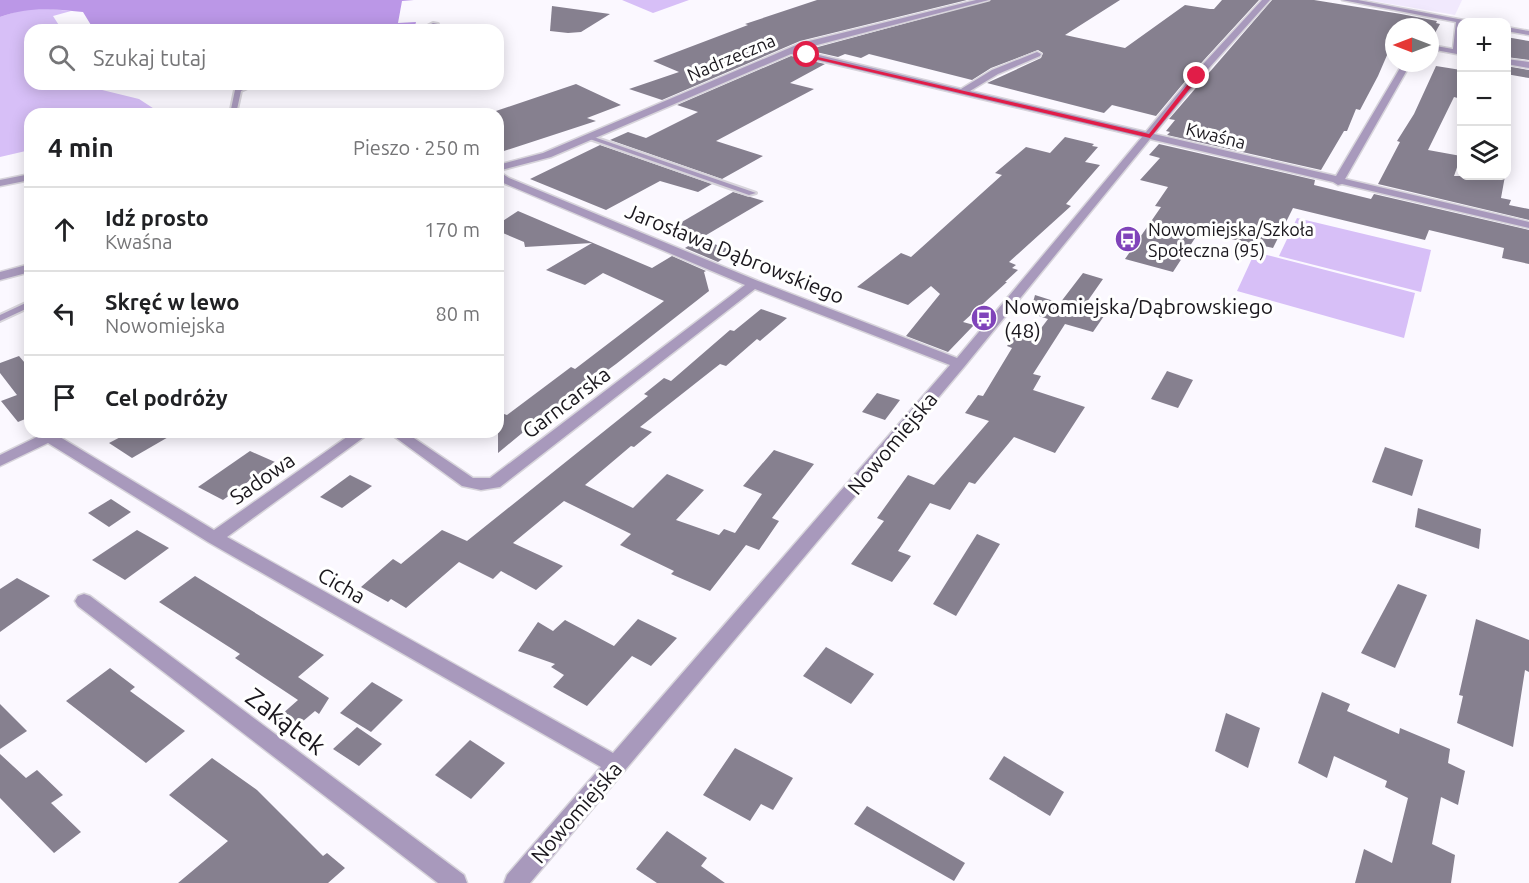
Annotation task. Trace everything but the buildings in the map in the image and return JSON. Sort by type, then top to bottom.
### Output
[{"type":"street","name":"Nadrzeczna","points":[[504,166],[547,155],[819,40],[985,0]]},
{"type":"street","name":"Nowomiejska","points":[[515,883],[959,364],[1150,136],[1197,76],[1266,0]]},
{"type":"street","points":[[1346,0],[1457,20]]},
{"type":"street","points":[[1511,30],[1529,33]]},
{"type":"street","points":[[1439,49],[1457,52]]},
{"type":"street","name":"Kwaśna","points":[[790,51],[1338,182],[1529,225]]},
{"type":"street","points":[[963,91],[995,72],[1037,54]]},
{"type":"street","points":[[1511,62],[1529,65]]},
{"type":"street","points":[[1338,182],[1402,72]]},
{"type":"street","points":[[0,183],[24,178]]},
{"type":"street","name":"Jarosława Dąbrowskiego","points":[[504,179],[754,284],[959,364]]},
{"type":"street","points":[[0,276],[24,270]]},
{"type":"street","name":"Garncarska","points":[[404,438],[468,482],[481,485],[494,483],[754,284]]},
{"type":"street","points":[[0,461],[49,438]]},
{"type":"street","name":"Cicha","points":[[60,438],[214,538],[616,766]]},
{"type":"street","name":"Sadowa","points":[[214,538],[356,438]]},
{"type":"street","name":"Zakątek","points":[[84,601],[456,883]]},
{"type":"lane","points":[[234,108],[238,90]]},
{"type":"lane","points":[[589,137],[752,193]]},
{"type":"lane","points":[[0,318],[24,307]]},
{"type":"shaded area","points":[[0,0],[414,0],[402,1],[398,23],[416,22],[416,24],[90,24],[83,12],[51,9],[31,10],[0,17]]},
{"type":"shaded area","points":[[622,0],[689,0],[653,13]]},
{"type":"shaded area","points":[[1367,0],[1462,0],[1455,15]]},
{"type":"shaded area","points":[[40,8],[71,11],[53,16],[58,24],[24,24],[24,90],[102,90],[139,99],[153,108],[24,108],[24,151],[0,157],[0,17],[18,11]]},
{"type":"shaded area","points":[[1297,218],[1431,250],[1421,292],[1279,256]]},
{"type":"shaded area","points":[[1255,252],[1415,293],[1404,338],[1237,291]]},
{"type":"place","name":"Nowomiejska/Szkoła Społeczna (95)","points":[[1128,239]]},
{"type":"place","name":"Nowomiejska/Dąbrowskiego (48)","points":[[984,318]]},
{"type":"route","points":[[807,55],[1150,136],[1197,76]]}]
